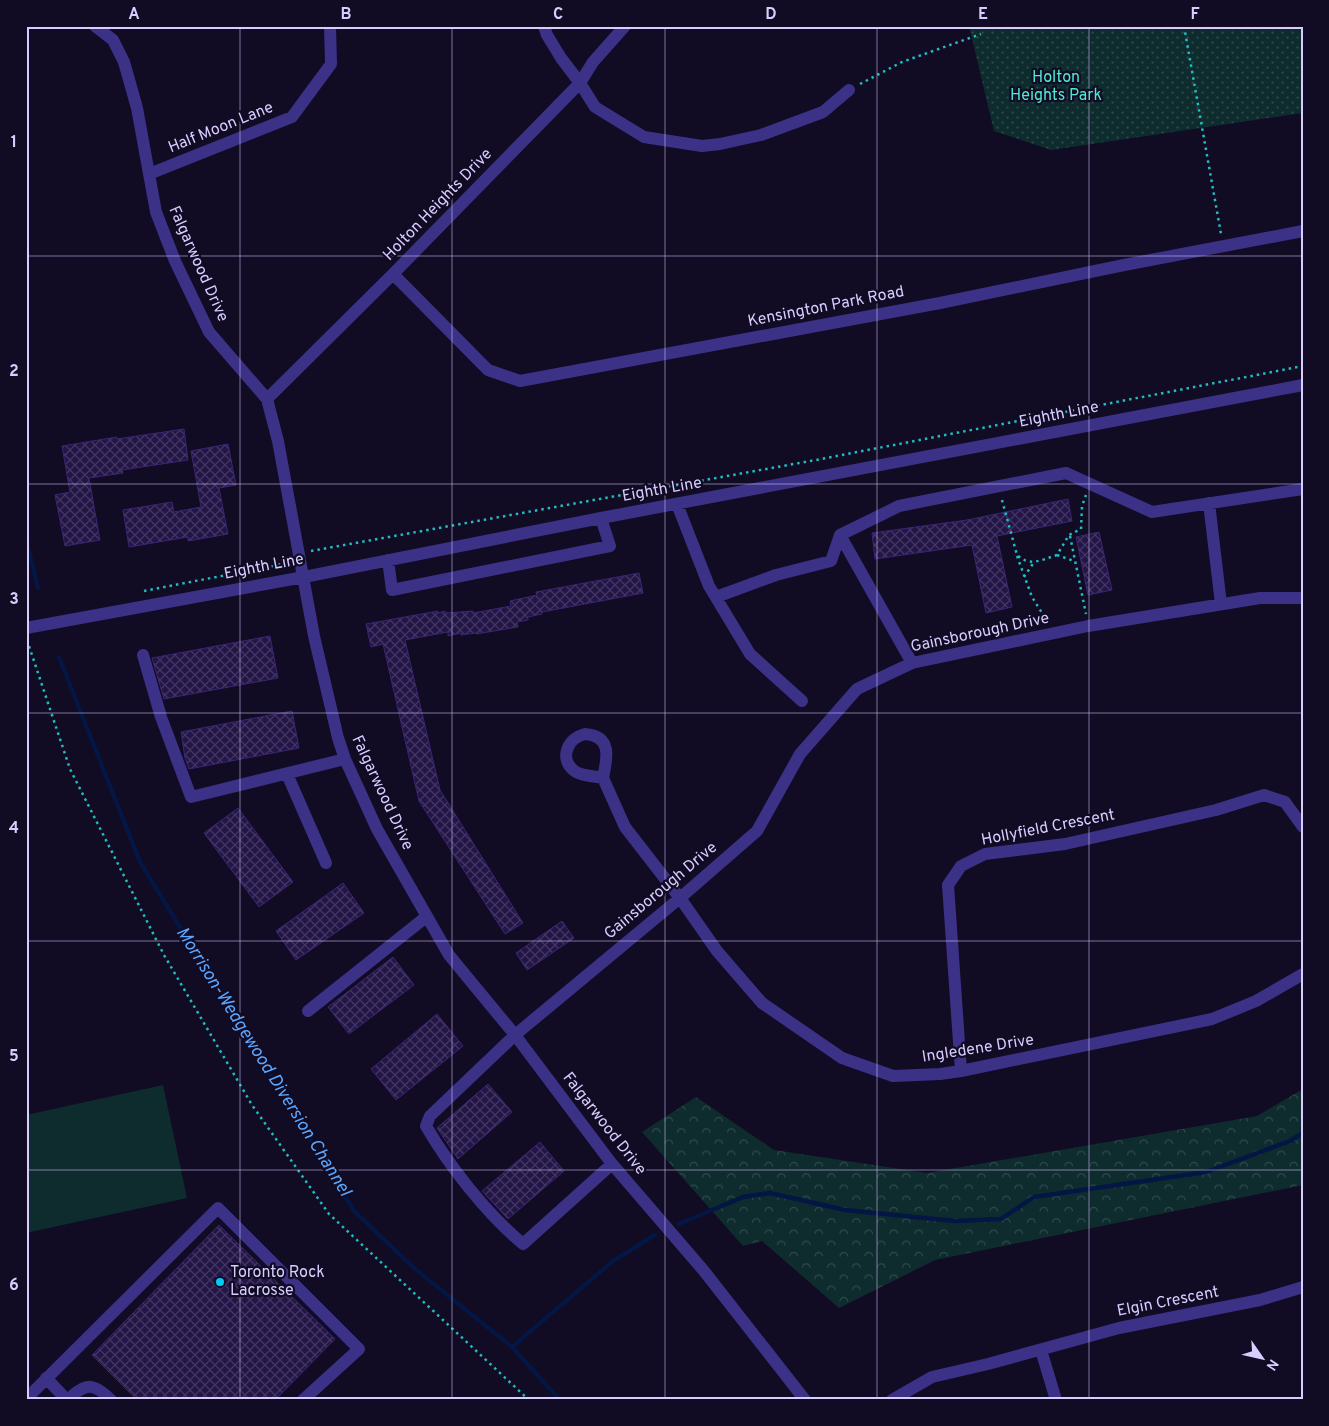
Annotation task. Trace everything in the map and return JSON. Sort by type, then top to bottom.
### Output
[{"type":"street","name":"Falgarwood Drive","points":[[95,26],[113,40],[124,62],[137,108],[156,212],[176,261],[209,332],[267,399],[278,441],[314,636],[338,738],[345,759],[377,829],[449,955],[515,1035],[612,1164],[704,1271],[805,1400]]},
{"type":"street","name":"Half Moon Lane","points":[[149,174],[292,117],[331,64],[330,26]]},
{"type":"street","points":[[544,26],[547,35],[561,58],[580,83],[594,107],[644,137],[702,146],[761,135],[823,112],[849,90]]},
{"type":"street","name":"Holton Heights Drive","points":[[267,399],[393,274],[580,83],[593,62],[625,26]]},
{"type":"street","name":"Kensington Park Road","points":[[393,274],[488,370],[520,381],[930,305],[1303,231]]},
{"type":"street","name":"Eighth Line","points":[[26,628],[304,577],[601,518],[1303,385]]},
{"type":"street","points":[[716,597],[776,575],[831,561],[840,535],[898,506],[1066,473],[1152,512],[1303,489]]},
{"type":"street","points":[[1209,503],[1222,604]]},
{"type":"street","points":[[677,504],[709,586],[750,654],[802,700]]},
{"type":"street","points":[[388,560],[392,590],[610,546],[601,518]]},
{"type":"street","points":[[840,535],[912,662]]},
{"type":"street","name":"Gainsborough Drive","points":[[612,1164],[523,1244],[503,1227],[441,1152],[426,1126],[430,1116],[515,1035],[758,831],[800,754],[857,689],[912,662],[1088,626],[1260,598],[1303,598]]},
{"type":"street","points":[[143,655],[161,717],[191,798],[345,759]]},
{"type":"street","points":[[287,774],[326,863]]},
{"type":"street","name":"Ingledene Drive","points":[[602,778],[625,827],[680,898],[717,951],[762,1003],[842,1058],[893,1076],[961,1071],[1212,1019],[1256,1001],[1303,974]]},
{"type":"street","name":"Hollyfield Crescent","points":[[961,1071],[948,885],[960,866],[985,854],[1064,844],[1216,810],[1264,795],[1285,802],[1303,827]]},
{"type":"street","points":[[308,1011],[426,917]]},
{"type":"street","points":[[26,1399],[218,1208],[359,1349],[303,1400]]},
{"type":"street","name":"Elgin Crescent","points":[[892,1400],[932,1377],[1041,1350],[1119,1328],[1260,1300],[1303,1287]]},
{"type":"street","points":[[1041,1350],[1056,1400]]},
{"type":"street","points":[[46,1378],[68,1400],[77,1391],[88,1386],[100,1389],[112,1400]]},
{"type":"path","points":[[1184,26],[1224,246]]},
{"type":"path","points":[[849,90],[902,62],[981,34]]},
{"type":"path","points":[[142,592],[278,565],[313,550],[825,458],[1303,366]]},
{"type":"path","points":[[1056,555],[1069,535],[1081,529],[1082,506],[1090,484]]},
{"type":"path","points":[[998,486],[1024,577],[1032,597],[1054,633]]},
{"type":"path","points":[[1069,535],[1088,626]]},
{"type":"path","points":[[1017,555],[1023,560],[1034,562],[1056,555],[1075,561]]},
{"type":"path","points":[[1024,577],[1034,562]]},
{"type":"path","points":[[26,636],[70,770],[164,956],[252,1105],[329,1214],[529,1400]]},
{"type":"green space","name":"Holton Heights Park","points":[[969,26],[1303,26],[1303,113],[1051,150],[994,131]]},
{"type":"green space","points":[[163,1085],[187,1198],[26,1233],[26,1115]]},
{"type":"green space","points":[[1303,1089],[1303,1185],[935,1260],[839,1308],[762,1241],[743,1246],[642,1132],[696,1097],[774,1150],[927,1173],[1257,1116]]},
{"type":"building","points":[[184,429],[188,460],[122,470],[123,473],[89,478],[100,540],[65,546],[55,495],[70,492],[62,446]]},
{"type":"building","points":[[228,444],[236,485],[219,488],[228,534],[188,541],[188,537],[129,547],[123,510],[172,502],[174,512],[201,507],[191,451]]},
{"type":"building","points":[[1068,499],[1072,521],[997,536],[1012,607],[986,613],[972,545],[875,559],[872,533],[967,520]]},
{"type":"building","points":[[1099,532],[1112,590],[1088,595],[1076,537]]},
{"type":"building","points":[[639,573],[643,593],[542,612],[542,614],[528,617],[528,620],[517,622],[518,627],[476,634],[461,635],[461,633],[448,636],[448,632],[405,640],[440,790],[523,923],[505,934],[419,801],[383,644],[371,647],[366,624],[438,611],[438,613],[445,611],[446,613],[473,611],[473,613],[511,606],[510,601],[537,595],[536,592]]},
{"type":"building","points":[[270,636],[278,678],[164,699],[152,658]]},
{"type":"building","points":[[292,711],[299,748],[189,769],[185,758],[181,732]]},
{"type":"building","points":[[238,808],[293,882],[259,907],[204,833]]},
{"type":"building","points":[[343,883],[364,913],[296,960],[276,931]]},
{"type":"building","points":[[562,921],[574,938],[527,970],[516,953]]},
{"type":"building","points":[[393,957],[414,985],[349,1034],[328,1007]]},
{"type":"building","points":[[437,1014],[463,1046],[396,1100],[371,1069]]},
{"type":"building","points":[[488,1084],[512,1112],[458,1159],[437,1128]]},
{"type":"building","points":[[540,1142],[564,1171],[508,1219],[482,1191]]},
{"type":"building","name":"Toronto Rock Lacrosse","points":[[219,1225],[335,1339],[275,1400],[137,1400],[92,1355]]},
{"type":"waterway","name":"Morrison-Wedgewood Diversion Channel","points":[[26,539],[38,588]]},
{"type":"waterway","name":"Morrison-Wedgewood Diversion Channel","points":[[59,657],[140,862],[354,1211],[415,1269],[512,1347],[560,1400]]},
{"type":"waterway","points":[[679,1224],[743,1197],[770,1193],[845,1210],[955,1221],[1001,1219],[1034,1197],[1206,1172],[1290,1141],[1303,1133]]},
{"type":"waterway","points":[[512,1347],[613,1261],[655,1235]]},
{"type":"place","name":"Toronto Rock Lacrosse","points":[[220,1282]]}]
